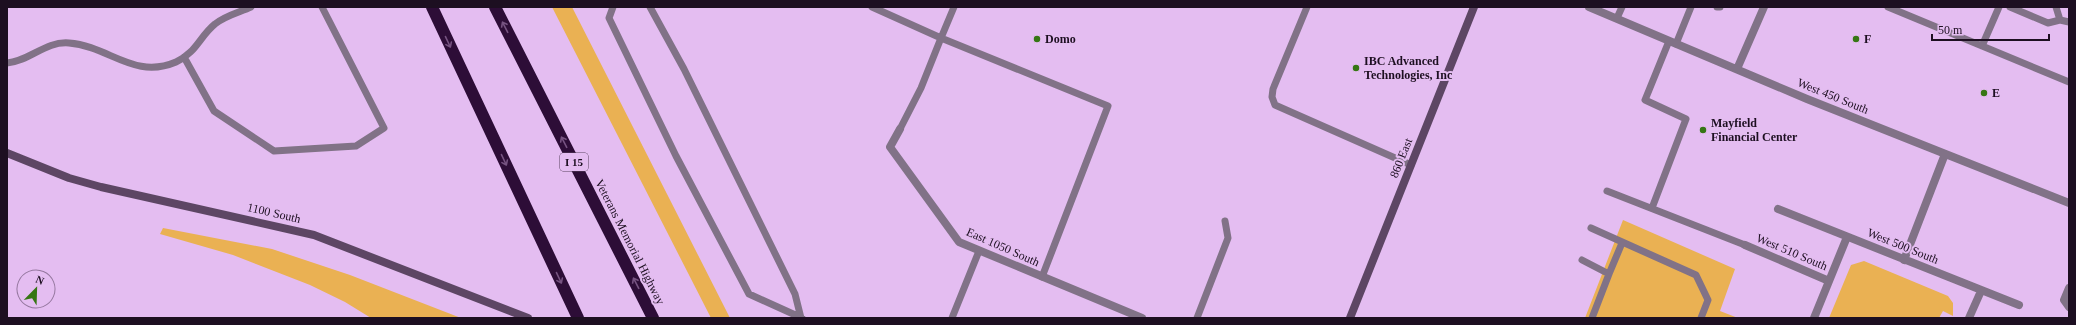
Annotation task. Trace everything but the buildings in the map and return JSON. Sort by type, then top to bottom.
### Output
[{"type":"highway","points":[[432,7],[578,318]]},
{"type":"highway","name":"Veterans Memorial Highway","points":[[495,7],[654,318]]},
{"type":"street","name":"860 East","points":[[1350,318],[1474,7]]},
{"type":"street","name":"West 450 South","points":[[1589,7],[1807,100],[2069,203]]},
{"type":"street","points":[[1737,69],[1764,7]]},
{"type":"street","name":"East 1050 South","points":[[900,129],[890,147],[959,242],[1142,318]]},
{"type":"street","name":"1100 South","points":[[7,154],[69,178],[101,187],[314,235],[528,318]]},
{"type":"street","points":[[1904,260],[1945,154]]},
{"type":"street","name":"West 500 South","points":[[1778,209],[2019,305]]},
{"type":"street","points":[[1814,318],[1847,237]]},
{"type":"street","name":"West 510 South","points":[[1745,245],[1829,281]]},
{"type":"street","points":[[2069,288],[2064,300],[2069,307]]},
{"type":"street","points":[[1969,318],[1981,291]]},
{"type":"lane","points":[[7,63],[18,62],[51,44],[68,42],[87,45],[138,67],[165,65],[184,57],[198,46],[215,24],[251,7]]},
{"type":"lane","points":[[184,57],[214,111],[274,151],[356,146],[384,128],[322,7]]},
{"type":"lane","points":[[614,7],[609,18],[676,156],[749,294],[802,318]]},
{"type":"lane","points":[[650,7],[684,69],[791,287],[802,318]]},
{"type":"lane","points":[[872,7],[941,38],[1108,106],[1042,277]]},
{"type":"lane","points":[[900,129],[921,88],[954,7]]},
{"type":"lane","points":[[1307,7],[1273,89],[1272,97],[1275,105],[1411,165]]},
{"type":"lane","points":[[1617,18],[1622,7]]},
{"type":"lane","points":[[1652,208],[1686,119],[1645,100],[1691,7]]},
{"type":"lane","points":[[1888,7],[2069,82]]},
{"type":"lane","points":[[1982,46],[1998,7]]},
{"type":"lane","points":[[2010,7],[2048,23],[2060,20],[2069,22]]},
{"type":"lane","points":[[2056,7],[2060,20]]},
{"type":"lane","points":[[1607,191],[1745,245]]},
{"type":"lane","points":[[1197,318],[1228,238],[1225,222]]},
{"type":"lane","points":[[1591,228],[1696,275],[1708,300],[1701,318]]},
{"type":"lane","points":[[1592,318],[1622,243]]},
{"type":"lane","points":[[952,318],[979,251]]},
{"type":"lane","points":[[1582,260],[1609,274]]},
{"type":"shaded area","points":[[552,7],[572,7],[730,318],[711,318]]},
{"type":"shaded area","points":[[1623,220],[1735,269],[1720,311],[1738,318],[1585,318]]},
{"type":"shaded area","points":[[163,228],[272,249],[350,275],[461,318],[371,318],[345,302],[310,285],[233,255],[160,234]]},
{"type":"shaded area","points":[[1864,261],[1948,296],[1953,303],[1953,316],[1943,311],[1939,318],[1829,318],[1851,265]]},
{"type":"place","name":"Domo","points":[[1037,39]]},
{"type":"place","name":"F","points":[[1856,39]]},
{"type":"place","name":"IBC Advanced Technologies, Inc","points":[[1356,68]]},
{"type":"place","name":"E","points":[[1984,93]]},
{"type":"place","name":"Mayfield Financial Center","points":[[1703,130]]}]
